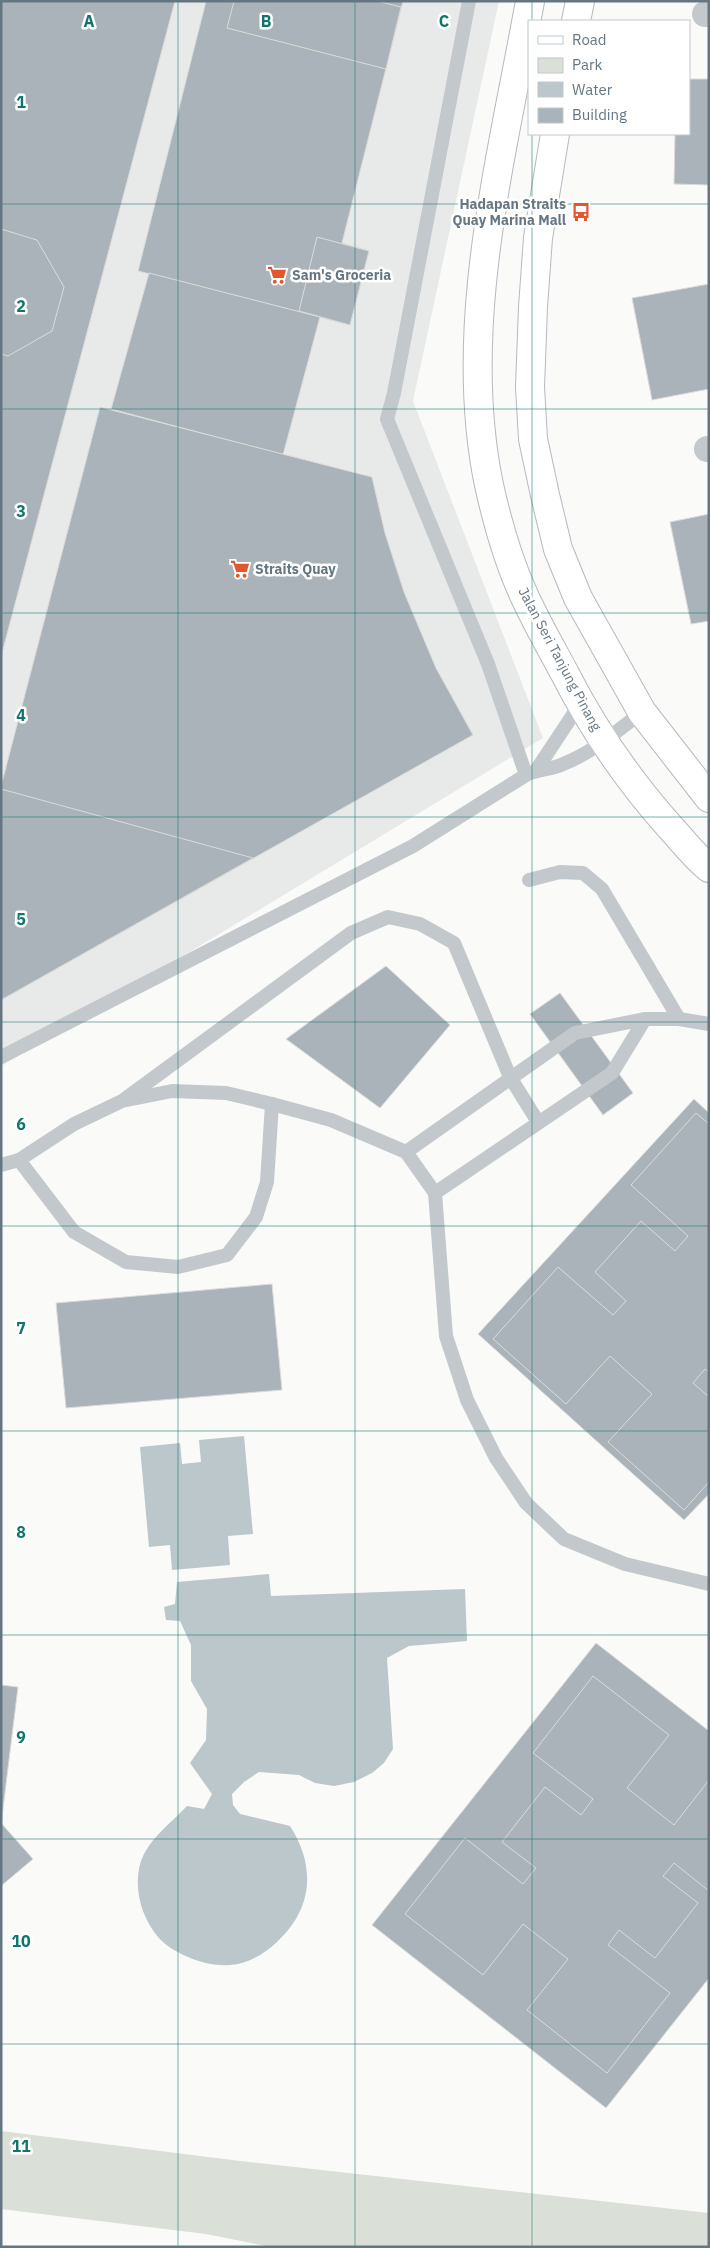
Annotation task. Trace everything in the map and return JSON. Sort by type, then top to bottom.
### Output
[{"type":"main road","name":"Jalan Seri Tanjung Pinang","points":[[530,1],[488,232],[481,309],[478,389],[481,437],[490,487],[506,545],[523,592],[580,704],[637,790],[699,860],[709,868]]},
{"type":"main road","points":[[576,20],[580,1]]},
{"type":"main road","points":[[554,135],[538,238],[530,387],[533,440],[558,549],[578,598],[642,712],[709,798]]},
{"type":"lane","points":[[469,1],[394,393],[387,419],[531,772]]},
{"type":"lane","points":[[531,772],[580,704]]},
{"type":"lane","points":[[1,1057],[413,846],[531,772],[562,765],[604,741],[642,712]]},
{"type":"lane","points":[[529,880],[560,872],[582,873],[602,889],[679,1019]]},
{"type":"lane","points":[[1,1164],[19,1160],[74,1124],[122,1101],[351,933],[388,917],[420,924],[454,943],[510,1077],[538,1122]]},
{"type":"lane","points":[[435,1193],[612,1073],[645,1019]]},
{"type":"lane","points":[[406,1152],[575,1033],[645,1019],[679,1019],[709,1024]]},
{"type":"lane","points":[[122,1101],[172,1091],[226,1093],[331,1120],[406,1152],[435,1193],[446,1336],[467,1400],[496,1458],[526,1503],[564,1538],[625,1564],[709,1584]]},
{"type":"lane","points":[[19,1160],[74,1232],[126,1262],[178,1267],[227,1255],[256,1217],[267,1182],[272,1104]]},
{"type":"shaded area","name":"Straits Quay","points":[[1,1],[499,1],[413,401],[543,738],[1,1066]]},
{"type":"green space","points":[[1,2131],[240,2161],[709,2213],[709,2247],[271,2247],[206,2234],[1,2209]]},
{"type":"water","points":[[244,1436],[253,1534],[228,1536],[230,1565],[172,1570],[170,1545],[149,1547],[140,1447],[180,1443],[182,1464],[201,1462],[199,1440]]},
{"type":"water","points":[[269,1574],[271,1596],[465,1589],[467,1641],[409,1646],[387,1658],[393,1749],[384,1763],[372,1773],[354,1782],[334,1786],[315,1783],[299,1775],[259,1772],[244,1782],[232,1794],[233,1805],[240,1814],[290,1826],[304,1856],[307,1887],[298,1916],[277,1942],[255,1958],[243,1963],[230,1965],[212,1964],[185,1956],[163,1942],[149,1923],[140,1901],[138,1889],[140,1865],[148,1847],[164,1828],[187,1806],[204,1809],[212,1794],[190,1763],[206,1740],[207,1709],[191,1681],[191,1645],[180,1621],[166,1620],[164,1607],[175,1604],[177,1582]]},
{"type":"building","points":[[2,1],[175,1],[1,657],[1,5]]},
{"type":"building","points":[[206,1],[403,1],[342,243],[369,251],[350,325],[138,271]]},
{"type":"building","points":[[234,1],[377,1],[401,7],[386,69],[227,28]]},
{"type":"building","points":[[690,79],[709,79],[709,185],[674,184],[675,135],[690,135]]},
{"type":"building","points":[[1,229],[37,240],[64,287],[52,331],[8,356],[1,354]]},
{"type":"building","points":[[317,237],[369,251],[350,325],[299,311]]},
{"type":"building","points":[[149,273],[320,317],[283,455],[111,409]]},
{"type":"building","points":[[709,284],[709,389],[652,400],[632,298]]},
{"type":"building","points":[[100,407],[372,477],[385,533],[404,592],[436,668],[473,735],[1,1000],[1,786]]},
{"type":"building","points":[[709,514],[709,621],[691,624],[670,522]]},
{"type":"building","points":[[1,789],[253,858],[1,1000]]},
{"type":"building","points":[[386,966],[450,1025],[380,1108],[286,1039]]},
{"type":"building","points":[[560,993],[633,1093],[603,1115],[530,1014]]},
{"type":"building","points":[[694,1099],[709,1113],[709,1494],[684,1520],[478,1334]]},
{"type":"building","points":[[696,1113],[709,1124],[709,1372],[705,1369],[693,1383],[709,1397],[709,1482],[684,1510],[608,1442],[652,1394],[610,1356],[566,1404],[493,1339],[558,1267],[613,1315],[626,1301],[595,1272],[641,1221],[675,1251],[688,1236],[631,1185]]},
{"type":"building","points":[[272,1284],[282,1390],[66,1408],[56,1303]]},
{"type":"building","points":[[596,1643],[709,1731],[709,1978],[606,2108],[372,1925]]},
{"type":"building","points":[[593,1676],[669,1735],[627,1788],[674,1825],[709,1780],[709,1891],[674,1863],[663,1876],[698,1903],[655,1958],[619,1930],[608,1945],[670,1993],[607,2073],[527,2010],[568,1959],[523,1924],[483,1975],[405,1914],[465,1838],[523,1884],[536,1868],[502,1842],[545,1787],[581,1815],[593,1799],[533,1753]]},
{"type":"building","points":[[1,1685],[18,1687],[1,1825]]},
{"type":"building","points":[[1,1823],[33,1859],[1,1886]]},
{"type":"place","name":"Hadapan Straits Quay Marina Mall","points":[[581,212]]},
{"type":"place","name":"Sam's Groceria","points":[[277,275]]},
{"type":"place","name":"Straits Quay","points":[[240,569]]}]
